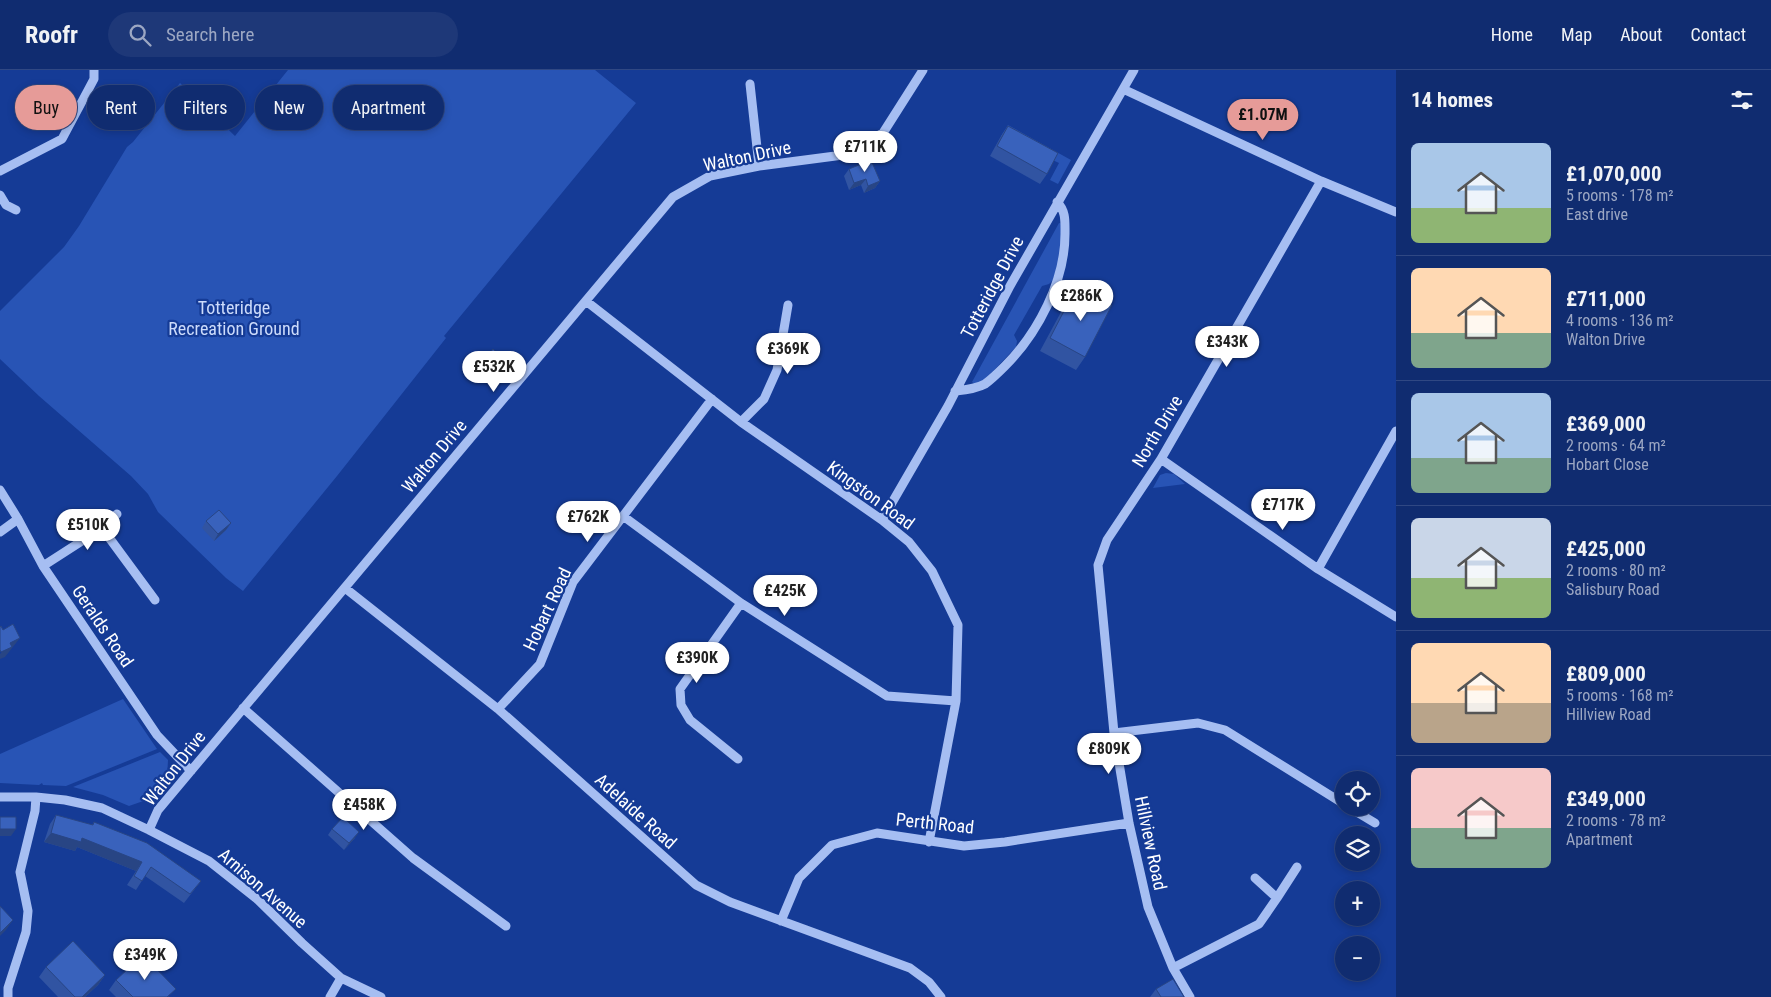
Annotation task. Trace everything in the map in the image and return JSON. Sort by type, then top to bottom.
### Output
[{"type":"street","points":[[0,171],[62,139],[94,79],[94,70]]},
{"type":"street","name":"Walton Drive","points":[[149,830],[158,810],[673,198],[710,176],[760,166],[843,155],[883,133],[923,70]]},
{"type":"street","name":"Totteridge Drive","points":[[882,520],[955,391],[1057,202],[1134,70]]},
{"type":"street","points":[[750,84],[760,166]]},
{"type":"street","points":[[1123,89],[1321,181],[1396,212]]},
{"type":"street","name":"North Drive","points":[[1107,540],[1161,459],[1321,181]]},
{"type":"street","points":[[0,195],[6,205],[16,210]]},
{"type":"street","points":[[955,391],[984,384],[1000,371],[1027,341],[1044,311],[1061,268],[1065,241],[1066,220],[1063,207],[1057,202]]},
{"type":"street","name":"Kingston Road","points":[[586,301],[741,422],[882,520],[909,542],[932,571],[958,625],[956,701],[929,842]]},
{"type":"street","points":[[741,422],[764,399],[777,370],[788,305]]},
{"type":"street","name":"Hobart Road","points":[[498,709],[540,664],[573,582],[712,399]]},
{"type":"street","points":[[1318,569],[1396,431]]},
{"type":"street","points":[[1161,459],[1318,569],[1396,617]]},
{"type":"street","name":"Geralds Road","points":[[0,490],[43,566],[157,735],[191,771]]},
{"type":"street","points":[[43,566],[102,528],[117,514]]},
{"type":"street","points":[[623,516],[741,603],[887,696],[956,701]]},
{"type":"street","points":[[0,532],[18,519]]},
{"type":"street","points":[[102,528],[155,600]]},
{"type":"street","name":"Hillview Road","points":[[1107,540],[1098,565],[1114,733],[1129,823],[1148,907],[1173,968],[1190,997]]},
{"type":"street","name":"Adelaide Road","points":[[345,588],[498,709],[696,885],[730,902],[910,968],[929,982],[941,997]]},
{"type":"street","points":[[738,760],[690,720],[681,705],[680,689],[741,603]]},
{"type":"street","points":[[243,708],[413,858],[506,926]]},
{"type":"street","points":[[1114,733],[1198,723],[1225,730],[1335,798]]},
{"type":"street","name":"Arnison Avenue","points":[[0,797],[36,797],[65,800],[102,808],[209,861],[257,899],[341,978],[381,997]]},
{"type":"street","points":[[8,997],[8,988],[26,932],[28,911],[20,872],[35,811],[36,797]]},
{"type":"street","points":[[1363,816],[1375,823]]},
{"type":"street","name":"Perth Road","points":[[781,921],[798,878],[832,845],[878,833],[964,846],[1005,842],[1129,823]]},
{"type":"street","points":[[1173,968],[1259,924],[1297,867]]},
{"type":"street","points":[[1255,878],[1277,898]]},
{"type":"street","points":[[330,997],[341,978]]},
{"type":"green space","name":"Totteridge Recreation Ground","points":[[288,70],[595,70],[636,103],[444,336],[446,338],[243,591],[226,578],[158,512],[148,494],[131,476],[39,396],[0,359],[0,311],[64,247],[127,147],[143,130],[155,130],[155,114],[165,102],[165,130],[229,130],[235,136],[240,130],[245,130],[245,124],[255,111],[255,130],[323,130],[323,85],[276,85]]},
{"type":"green space","points":[[1008,125],[1071,160],[1058,184],[1050,180],[1059,163],[1001,136]]},
{"type":"green space","points":[[1059,223],[1063,224],[1066,229],[1054,279],[1049,284],[1042,286],[1014,335],[1017,341],[1016,347],[980,385],[976,385],[972,382]]},
{"type":"green space","points":[[1166,473],[1174,474],[1185,484],[1153,488],[1160,475]]},
{"type":"green space","points":[[123,699],[157,749],[66,786],[43,785],[42,783],[39,785],[0,783],[0,754]]},
{"type":"green space","points":[[160,752],[168,760],[167,780],[152,798],[129,806],[103,795],[73,787]]},
{"type":"building","points":[[1008,126],[1058,153],[1047,174],[997,146]]},
{"type":"building","points":[[871,160],[880,181],[868,186],[866,179],[854,183],[849,169]]},
{"type":"building","points":[[1077,286],[1112,305],[1085,357],[1050,338]]},
{"type":"building","points":[[493,349],[504,359],[489,376],[478,367]]},
{"type":"building","points":[[219,510],[231,523],[218,534],[206,521]]},
{"type":"building","points":[[13,624],[20,638],[10,643],[12,647],[1,652],[0,627],[3,630]]},
{"type":"building","points":[[56,815],[93,825],[94,822],[147,843],[201,881],[190,894],[151,867],[142,881],[134,876],[142,862],[82,838],[81,842],[51,833]]},
{"type":"building","points":[[0,817],[16,817],[16,829],[0,829]]},
{"type":"building","points":[[343,817],[359,832],[349,843],[332,829]]},
{"type":"building","points":[[0,906],[13,920],[0,933]]},
{"type":"building","points":[[73,941],[105,975],[82,997],[75,997],[46,967]]},
{"type":"building","points":[[143,955],[176,989],[167,997],[133,997],[116,980]]},
{"type":"building","points":[[1173,979],[1184,997],[1161,997],[1156,989]]}]
